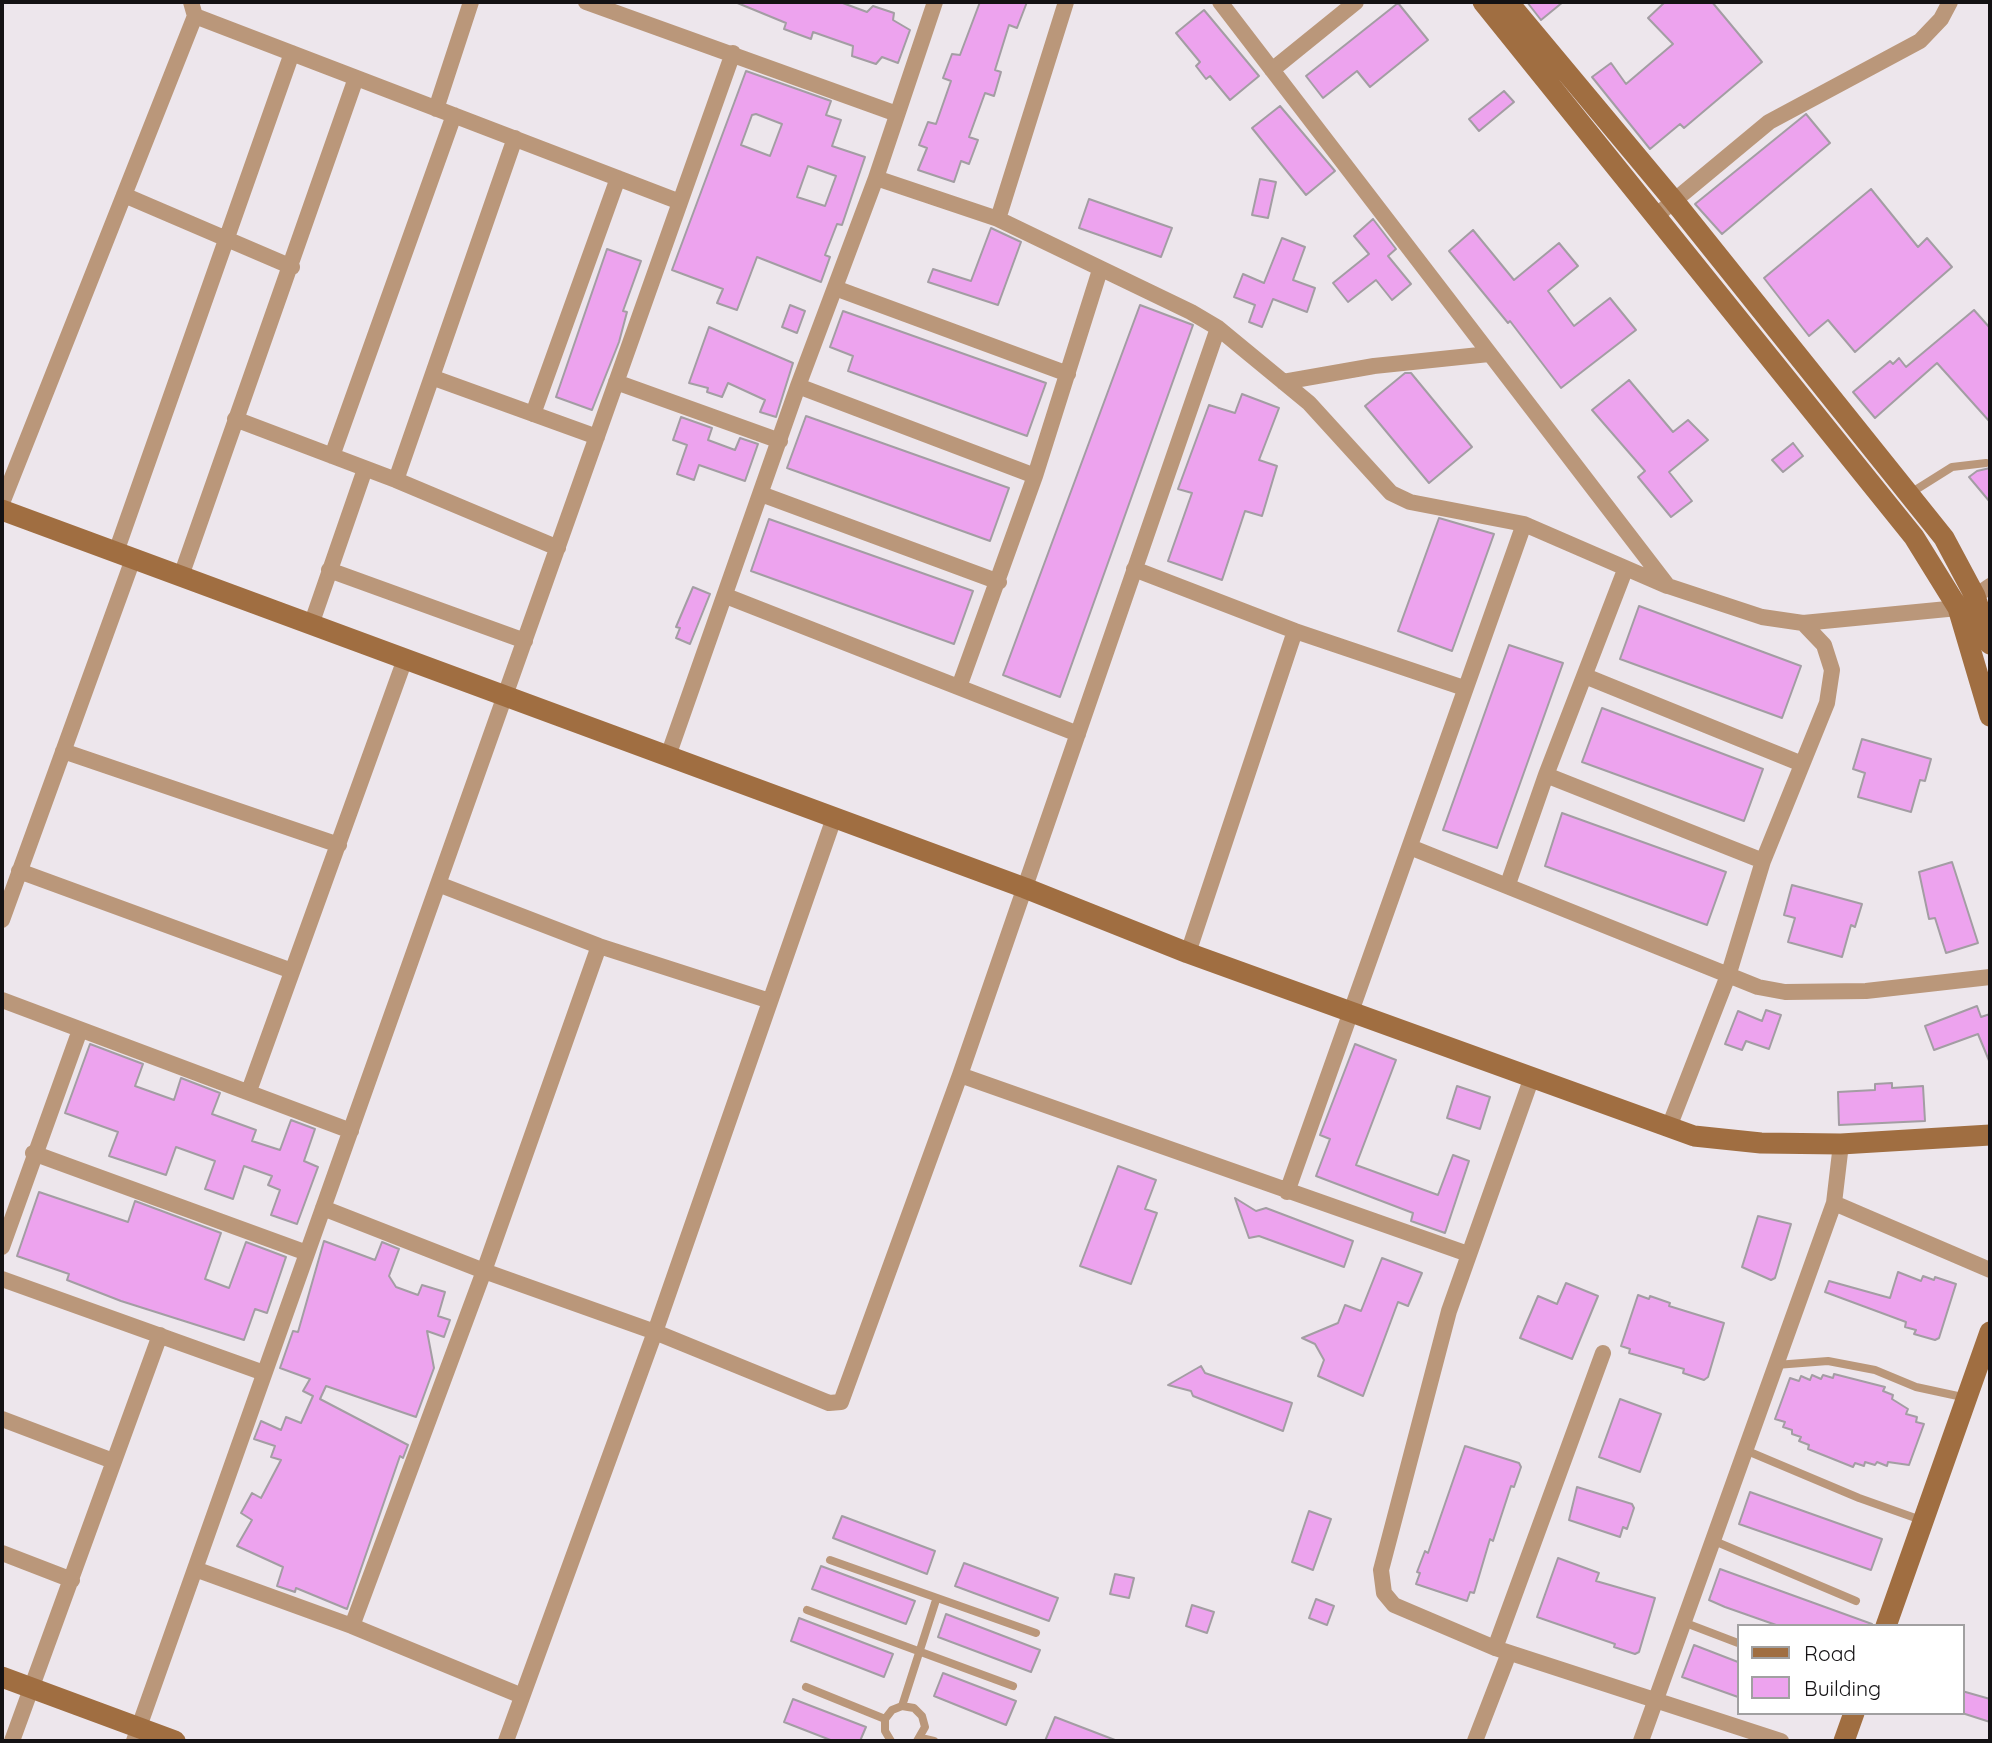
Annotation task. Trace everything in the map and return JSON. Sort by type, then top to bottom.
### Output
[{"type":"street","points":[[436,108],[471,2]]},
{"type":"street","points":[[998,219],[1066,2]]},
{"type":"street","points":[[1220,2],[1668,586]]},
{"type":"street","points":[[1272,69],[1356,2]]},
{"type":"street","points":[[1483,2],[1665,208],[1739,282],[1944,538],[1975,597],[1990,644]]},
{"type":"street","points":[[1508,2],[1665,208],[1721,295],[1914,537],[1975,597],[1990,716]]},
{"type":"street","points":[[1665,208],[1769,122],[1920,41],[1941,19],[1950,2]]},
{"type":"street","points":[[592,3],[897,114]]},
{"type":"street","points":[[668,756],[798,386],[876,178],[932,3]]},
{"type":"street","points":[[2,503],[124,195],[193,9],[292,53],[680,202]]},
{"type":"street","points":[[2,920],[63,751],[226,237],[292,53]]},
{"type":"street","points":[[136,1735],[733,53]]},
{"type":"street","points":[[181,576],[235,419],[292,267],[356,78]]},
{"type":"street","points":[[332,456],[454,115]]},
{"type":"street","points":[[396,480],[434,378],[515,138]]},
{"type":"street","points":[[533,414],[618,178]]},
{"type":"street","points":[[876,178],[998,219],[1191,312],[1218,328],[1310,403],[1391,493],[1410,502],[1524,524],[1625,570],[1668,586],[1752,614],[1803,623],[1975,597]]},
{"type":"street","points":[[124,195],[292,267]]},
{"type":"street","points":[[958,687],[999,582],[1100,270]]},
{"type":"street","points":[[1721,295],[1739,282]]},
{"type":"street","points":[[835,288],[1068,374]]},
{"type":"street","points":[[323,1208],[484,1271],[654,1332],[829,1403],[841,1402],[960,1075],[1218,328]]},
{"type":"street","points":[[1283,382],[1374,366],[1489,354]]},
{"type":"street","points":[[434,378],[597,437]]},
{"type":"street","points":[[1800,395],[1817,380]]},
{"type":"street","points":[[616,382],[780,441]]},
{"type":"street","points":[[798,386],[1035,476]]},
{"type":"street","points":[[235,419],[396,480],[558,548]]},
{"type":"street","points":[[312,625],[365,470]]},
{"type":"street","points":[[761,494],[999,582]]},
{"type":"street","points":[[2,510],[1025,888],[1188,953],[1694,1136],[1723,1140],[1841,1144],[1988,1133]]},
{"type":"street","points":[[1287,1192],[1524,524]]},
{"type":"street","points":[[1134,569],[1295,631],[1464,688]]},
{"type":"street","points":[[329,570],[525,641]]},
{"type":"street","points":[[1508,884],[1546,775],[1625,570]]},
{"type":"street","points":[[726,596],[1078,734]]},
{"type":"street","points":[[1669,1127],[1729,973],[1763,861],[1827,703],[1832,670],[1824,645],[1803,623]]},
{"type":"street","points":[[1188,953],[1295,631]]},
{"type":"street","points":[[250,1091],[405,659]]},
{"type":"street","points":[[1585,676],[1802,764]]},
{"type":"street","points":[[63,751],[339,845]]},
{"type":"street","points":[[1546,775],[1763,861]]},
{"type":"street","points":[[506,1741],[654,1332],[834,818]]},
{"type":"street","points":[[1410,847],[1508,884],[1758,987],[1785,992],[1866,991],[1990,977]]},
{"type":"street","points":[[19,871],[292,971]]},
{"type":"street","points":[[438,884],[598,946],[770,1001]]},
{"type":"street","points":[[352,1626],[484,1271],[598,946]]},
{"type":"street","points":[[2,1000],[351,1131]]},
{"type":"street","points":[[2,1247],[33,1153],[80,1030]]},
{"type":"street","points":[[960,1075],[1468,1254]]},
{"type":"street","points":[[1532,1077],[1449,1311],[1381,1570],[1384,1593],[1394,1605],[1502,1651],[1781,1741]]},
{"type":"street","points":[[1641,1741],[1834,1203],[1841,1144]]},
{"type":"street","points":[[33,1153],[307,1253]]},
{"type":"street","points":[[1834,1203],[1990,1270]]},
{"type":"street","points":[[2,1279],[264,1373]]},
{"type":"street","points":[[1887,1624],[1990,1332]]},
{"type":"street","points":[[12,1741],[160,1335]]},
{"type":"street","points":[[1475,1741],[1502,1651],[1603,1353]]},
{"type":"street","points":[[2,1419],[113,1461]]},
{"type":"street","points":[[2,1553],[72,1580]]},
{"type":"street","points":[[195,1569],[352,1626],[522,1696]]},
{"type":"street","points":[[2,1677],[136,1735],[175,1741]]},
{"type":"street","points":[[1844,1741],[1853,1715]]},
{"type":"lane","points":[[1908,494],[1952,467],[1986,463]]},
{"type":"lane","points":[[1776,1365],[1828,1361],[1875,1370],[1916,1387],[1967,1398]]},
{"type":"lane","points":[[1745,1450],[1859,1498],[1923,1520]]},
{"type":"lane","points":[[1712,1540],[1856,1601]]},
{"type":"lane","points":[[830,1560],[936,1600],[1037,1633]]},
{"type":"lane","points":[[902,1706],[936,1600]]},
{"type":"lane","points":[[807,1610],[917,1653],[1013,1686]]},
{"type":"lane","points":[[1683,1622],[1736,1642]]},
{"type":"lane","points":[[806,1687],[885,1719]]},
{"type":"lane","points":[[891,1741],[885,1731],[885,1719],[892,1710],[902,1706],[914,1708],[922,1716],[925,1727],[919,1739],[934,1741]]},
{"type":"building","points":[[735,2],[840,2],[867,12],[873,6],[894,13],[893,20],[910,30],[898,63],[882,57],[876,64],[852,56],[853,46],[813,32],[811,39],[784,29],[786,23]]},
{"type":"building","points":[[980,2],[1027,2],[1017,28],[1009,25],[995,70],[1001,72],[994,96],[985,93],[969,137],[978,140],[969,164],[961,161],[954,182],[918,170],[927,148],[919,145],[928,122],[936,124],[951,81],[943,78],[952,54],[960,55]]},
{"type":"building","points":[[1527,2],[1563,2],[1541,20]]},
{"type":"building","points":[[1665,2],[1712,2],[1762,62],[1684,128],[1680,124],[1650,149],[1592,77],[1611,63],[1626,84],[1673,44],[1648,18]]},
{"type":"building","points":[[1398,3],[1428,40],[1370,87],[1357,71],[1323,98],[1306,76]]},
{"type":"building","points":[[1204,10],[1259,76],[1230,100],[1210,76],[1206,79],[1196,66],[1200,62],[1176,33]]},
{"type":"building","points":[[746,71],[831,101],[826,115],[841,120],[832,146],[865,157],[842,225],[837,224],[825,255],[830,257],[821,282],[757,257],[737,310],[717,303],[723,289],[672,270]],"holes":[[[756,114],[782,124],[770,156],[741,145],[752,115]],[[808,166],[836,176],[825,206],[797,197]]]},
{"type":"building","points":[[1504,91],[1514,102],[1479,131],[1469,119]]},
{"type":"building","points":[[1280,106],[1335,171],[1306,195],[1252,128]]},
{"type":"building","points":[[1806,114],[1830,143],[1722,234],[1695,204]]},
{"type":"building","points":[[1260,179],[1276,182],[1268,218],[1252,215]]},
{"type":"building","points":[[1871,189],[1918,247],[1927,238],[1952,267],[1855,352],[1828,320],[1809,336],[1764,278]]},
{"type":"building","points":[[1089,199],[1172,228],[1161,257],[1079,228]]},
{"type":"building","points":[[1373,219],[1396,249],[1388,256],[1411,284],[1392,300],[1376,280],[1348,302],[1333,283],[1369,254],[1354,236]]},
{"type":"building","points":[[991,228],[1021,242],[998,305],[928,282],[933,269],[971,281]]},
{"type":"building","points":[[1473,230],[1514,280],[1559,243],[1578,266],[1548,291],[1574,326],[1610,298],[1636,330],[1561,388],[1510,321],[1508,323],[1449,251]]},
{"type":"building","points":[[1282,238],[1305,247],[1293,280],[1315,288],[1307,312],[1273,299],[1262,327],[1249,322],[1255,305],[1234,297],[1243,274],[1264,283]]},
{"type":"building","points":[[607,249],[641,261],[623,311],[627,312],[619,342],[592,410],[556,397]]},
{"type":"building","points":[[790,305],[805,311],[797,333],[782,327]]},
{"type":"building","points":[[1140,305],[1193,325],[1060,697],[1003,675]]},
{"type":"building","points":[[1974,310],[1990,328],[1990,422],[1937,363],[1875,418],[1853,392],[1890,361],[1893,364],[1899,358],[1906,367]]},
{"type":"building","points":[[843,311],[1046,383],[1027,436],[848,371],[853,356],[830,347]]},
{"type":"building","points":[[709,327],[793,363],[776,417],[760,412],[765,400],[728,383],[722,397],[707,392],[708,388],[689,383]]},
{"type":"building","points":[[1405,373],[1411,373],[1472,447],[1429,483],[1365,406]]},
{"type":"building","points":[[1629,380],[1673,432],[1688,420],[1708,440],[1669,472],[1692,501],[1671,517],[1638,477],[1645,471],[1592,410]]},
{"type":"building","points":[[1242,394],[1279,408],[1259,460],[1277,466],[1262,516],[1245,511],[1222,580],[1168,561],[1192,493],[1178,489],[1209,405],[1235,413]]},
{"type":"building","points":[[806,416],[1009,488],[990,541],[787,468]]},
{"type":"building","points":[[681,417],[712,428],[708,440],[735,450],[740,438],[758,444],[745,481],[699,465],[694,480],[677,474],[687,445],[673,440]]},
{"type":"building","points":[[1793,443],[1803,456],[1783,472],[1772,460]]},
{"type":"building","points":[[1990,468],[1990,502],[1969,477],[1977,471]]},
{"type":"building","points":[[1439,518],[1494,534],[1452,651],[1398,631]]},
{"type":"building","points":[[769,519],[973,591],[954,644],[751,571]]},
{"type":"building","points":[[693,587],[710,594],[690,644],[676,638],[680,628],[676,627]]},
{"type":"building","points":[[1639,606],[1801,666],[1782,718],[1620,659]]},
{"type":"building","points":[[1509,645],[1563,663],[1497,848],[1443,830]]},
{"type":"building","points":[[1602,708],[1763,769],[1744,821],[1582,762]]},
{"type":"building","points":[[1862,739],[1931,759],[1925,781],[1920,780],[1911,812],[1858,797],[1865,773],[1853,769]]},
{"type":"building","points":[[1562,813],[1726,872],[1707,925],[1545,866]]},
{"type":"building","points":[[1952,862],[1978,943],[1946,953],[1935,918],[1929,919],[1919,872]]},
{"type":"building","points":[[1792,885],[1862,904],[1855,927],[1851,925],[1842,957],[1788,942],[1795,918],[1784,915]]},
{"type":"building","points":[[1977,1006],[1981,1017],[1990,1014],[1990,1063],[1978,1034],[1934,1050],[1925,1026]]},
{"type":"building","points":[[1766,1010],[1781,1015],[1769,1049],[1746,1041],[1742,1050],[1725,1044],[1738,1011],[1762,1021]]},
{"type":"building","points":[[90,1044],[143,1064],[135,1086],[174,1100],[181,1078],[220,1093],[212,1114],[256,1130],[252,1141],[280,1150],[291,1120],[315,1129],[304,1161],[318,1167],[297,1224],[271,1215],[280,1190],[268,1185],[272,1176],[244,1166],[233,1199],[205,1189],[215,1161],[176,1147],[166,1175],[109,1156],[118,1132],[65,1113]]},
{"type":"building","points":[[1355,1044],[1396,1060],[1356,1165],[1438,1195],[1453,1155],[1469,1161],[1445,1233],[1411,1221],[1413,1213],[1316,1176],[1330,1139],[1320,1135]]},
{"type":"building","points":[[1892,1083],[1892,1088],[1923,1086],[1925,1121],[1839,1125],[1838,1092],[1875,1090],[1875,1084]]},
{"type":"building","points":[[1457,1086],[1490,1097],[1480,1129],[1447,1118]]},
{"type":"building","points":[[1118,1166],[1156,1180],[1145,1209],[1157,1213],[1131,1284],[1080,1266]]},
{"type":"building","points":[[39,1192],[128,1222],[135,1201],[221,1233],[205,1279],[229,1288],[246,1242],[286,1257],[267,1313],[255,1309],[244,1340],[121,1301],[67,1280],[69,1274],[17,1256]]},
{"type":"building","points":[[1235,1198],[1256,1211],[1266,1208],[1353,1241],[1344,1267],[1259,1236],[1249,1238]]},
{"type":"building","points":[[1758,1216],[1791,1224],[1775,1278],[1771,1280],[1742,1267]]},
{"type":"building","points":[[324,1241],[375,1260],[382,1242],[399,1249],[389,1276],[396,1287],[418,1295],[422,1285],[445,1292],[438,1316],[450,1320],[444,1337],[427,1331],[434,1368],[416,1417],[326,1386],[320,1399],[408,1445],[403,1458],[400,1456],[347,1609],[296,1588],[295,1592],[277,1586],[283,1567],[237,1546],[252,1520],[241,1513],[252,1493],[261,1498],[281,1460],[271,1457],[275,1446],[254,1439],[261,1421],[281,1430],[286,1417],[301,1423],[313,1396],[303,1391],[310,1379],[280,1368],[293,1331],[298,1332]]},
{"type":"building","points":[[1382,1258],[1422,1273],[1408,1306],[1398,1302],[1363,1396],[1318,1376],[1324,1360],[1315,1344],[1302,1338],[1338,1323],[1345,1305],[1361,1311]]},
{"type":"building","points":[[1898,1272],[1921,1281],[1923,1276],[1934,1280],[1935,1277],[1956,1284],[1939,1338],[1935,1340],[1914,1334],[1916,1330],[1905,1327],[1906,1322],[1825,1292],[1829,1281],[1890,1298]]},
{"type":"building","points":[[1566,1283],[1598,1296],[1572,1359],[1520,1338],[1538,1296],[1557,1304]]},
{"type":"building","points":[[1638,1295],[1649,1299],[1650,1296],[1670,1303],[1669,1306],[1724,1323],[1708,1377],[1704,1380],[1683,1373],[1684,1369],[1629,1353],[1630,1349],[1621,1346]]},
{"type":"building","points":[[1201,1366],[1205,1373],[1292,1403],[1283,1431],[1193,1396],[1191,1391],[1168,1385]]},
{"type":"building","points":[[1834,1374],[1885,1387],[1883,1391],[1893,1395],[1892,1399],[1908,1409],[1906,1414],[1917,1417],[1916,1422],[1924,1424],[1909,1465],[1888,1462],[1887,1466],[1877,1462],[1875,1465],[1865,1462],[1864,1466],[1855,1463],[1853,1467],[1808,1449],[1809,1445],[1799,1441],[1801,1437],[1783,1427],[1785,1422],[1775,1419],[1790,1378],[1799,1381],[1801,1376],[1810,1380],[1812,1375],[1821,1379],[1823,1375],[1833,1378]]},
{"type":"building","points":[[1620,1399],[1661,1414],[1640,1472],[1599,1457]]},
{"type":"building","points":[[1465,1446],[1519,1463],[1521,1467],[1514,1487],[1511,1486],[1493,1541],[1490,1539],[1474,1593],[1470,1592],[1467,1601],[1416,1584],[1420,1573],[1417,1572],[1425,1551],[1428,1553]]},
{"type":"building","points":[[1577,1487],[1632,1504],[1634,1508],[1627,1529],[1623,1527],[1620,1537],[1569,1520]]},
{"type":"building","points":[[1750,1492],[1882,1539],[1871,1570],[1739,1524]]},
{"type":"building","points":[[1309,1511],[1331,1519],[1313,1570],[1292,1562]]},
{"type":"building","points":[[842,1516],[935,1551],[927,1574],[833,1538]]},
{"type":"building","points":[[1558,1558],[1599,1573],[1596,1581],[1655,1598],[1639,1652],[1635,1654],[1614,1647],[1615,1644],[1537,1617]]},
{"type":"building","points":[[964,1563],[1058,1598],[1049,1621],[955,1586]]},
{"type":"building","points":[[821,1566],[915,1601],[906,1624],[812,1589]]},
{"type":"building","points":[[1720,1569],[1872,1624],[1773,1624],[1709,1600]]},
{"type":"building","points":[[1115,1574],[1134,1578],[1129,1598],[1110,1594]]},
{"type":"building","points":[[1316,1599],[1334,1606],[1327,1625],[1309,1618]]},
{"type":"building","points":[[1192,1605],[1214,1612],[1207,1633],[1186,1626]]},
{"type":"building","points":[[946,1614],[1040,1650],[1031,1672],[938,1637]]},
{"type":"building","points":[[799,1618],[893,1654],[884,1677],[791,1641]]},
{"type":"building","points":[[1694,1645],[1736,1661],[1736,1696],[1682,1677]]},
{"type":"building","points":[[943,1673],[1016,1701],[1006,1725],[934,1696]]},
{"type":"building","points":[[1964,1692],[1990,1699],[1990,1722],[1964,1714]]},
{"type":"building","points":[[793,1699],[866,1727],[860,1741],[833,1741],[784,1722]]},
{"type":"building","points":[[1055,1717],[1115,1740],[1115,1741],[1045,1741]]}]
